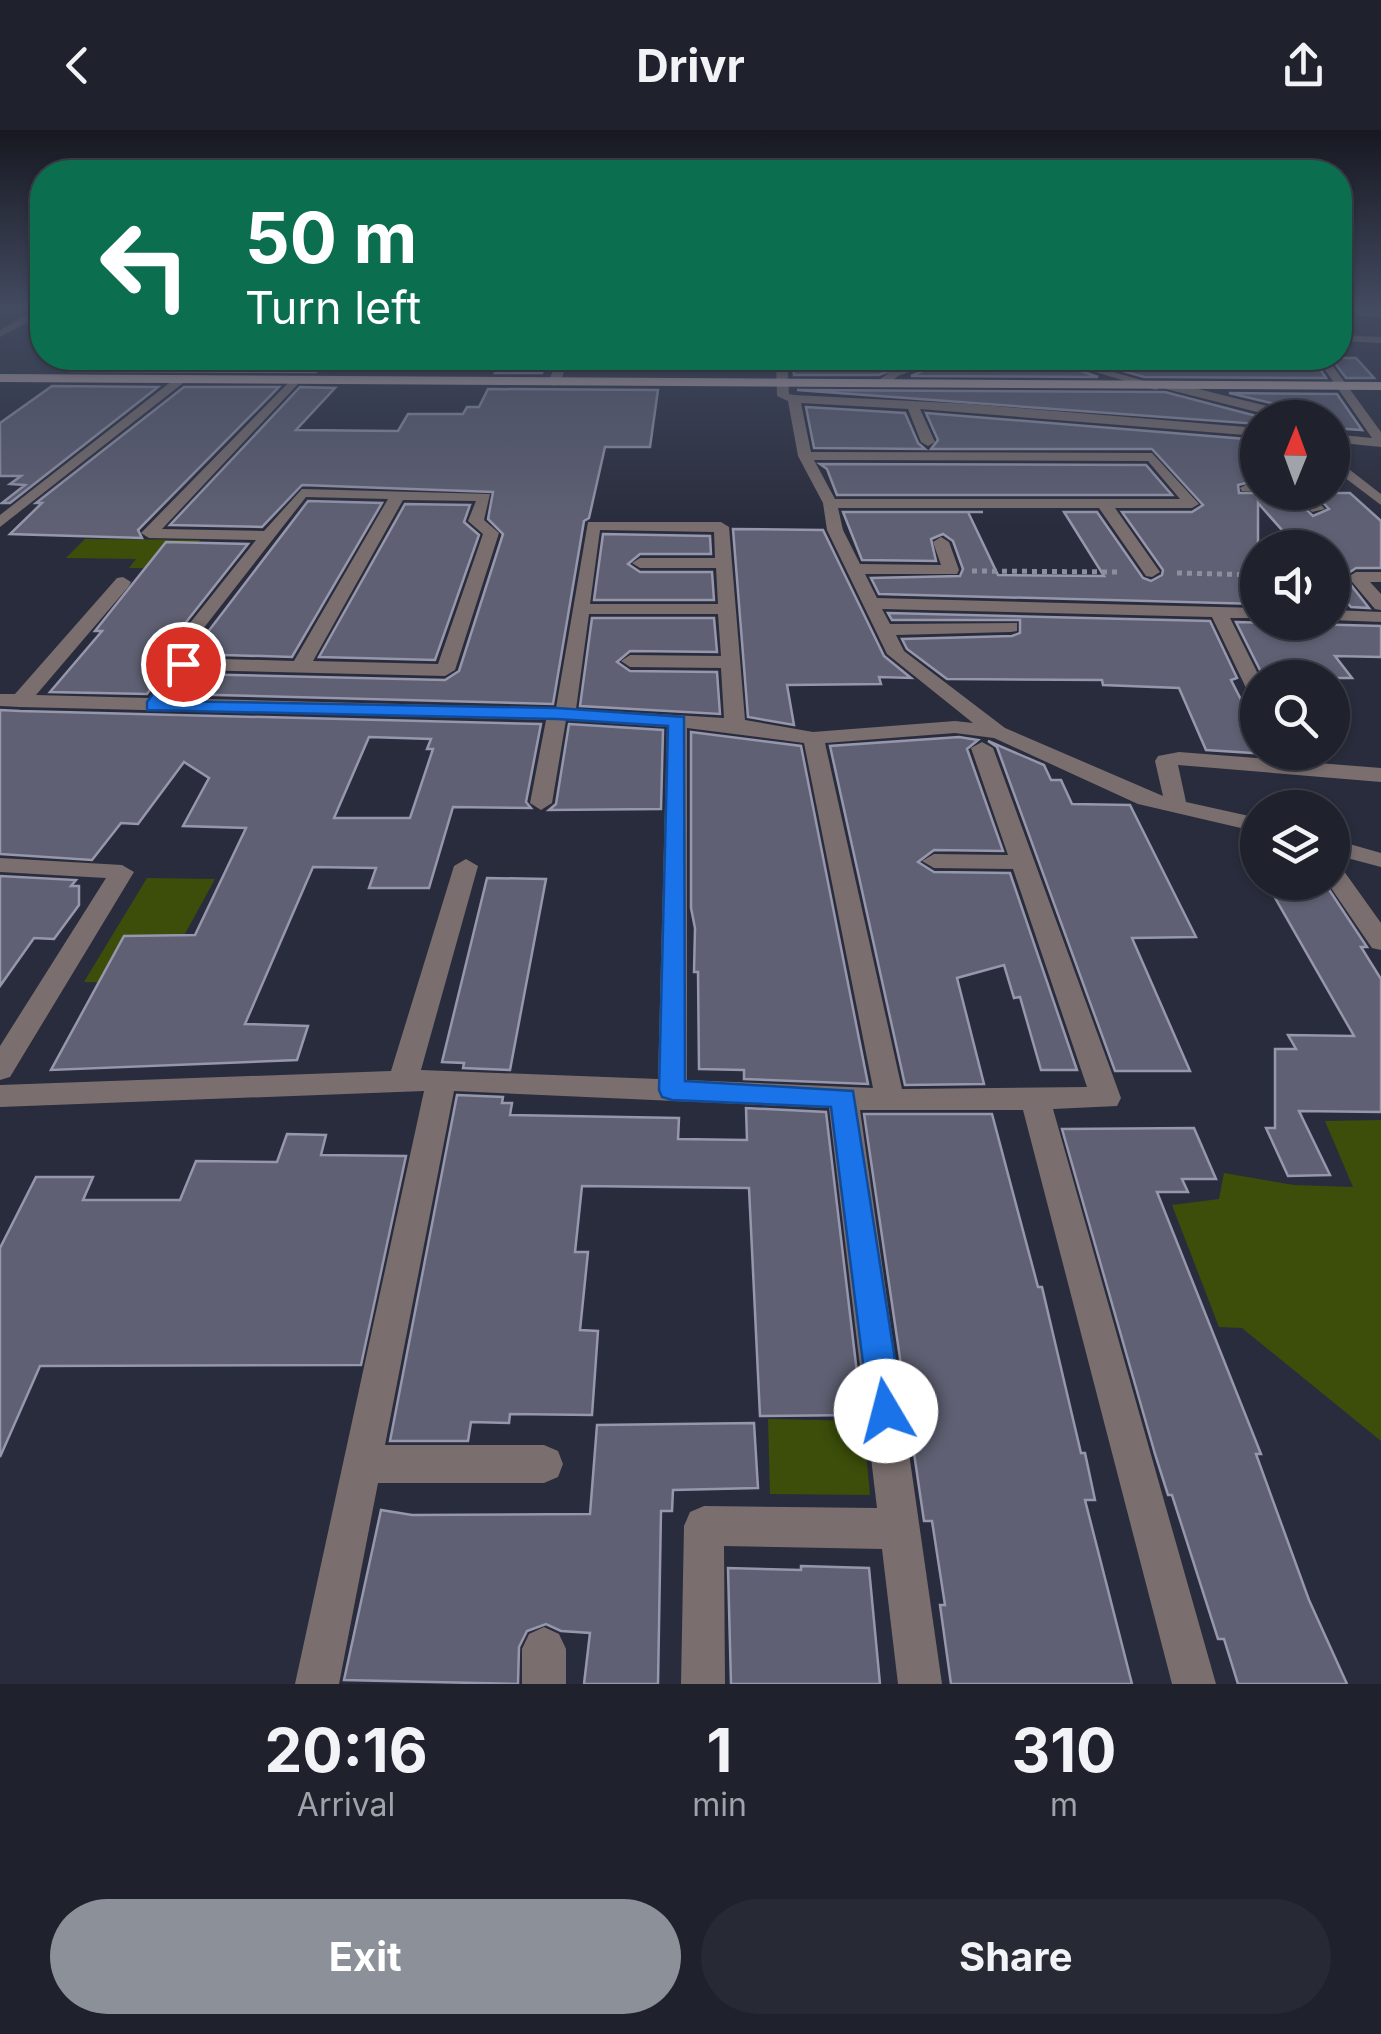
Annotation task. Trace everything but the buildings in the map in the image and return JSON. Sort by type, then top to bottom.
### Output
[{"type":"main road","points":[[492,382],[1381,386]]},
{"type":"street","points":[[0,522],[180,382]]},
{"type":"street","points":[[268,536],[150,533],[293,382]]},
{"type":"street","points":[[881,384],[884,382]]},
{"type":"street","points":[[1146,382],[1240,404]]},
{"type":"street","points":[[1339,382],[1381,442]]},
{"type":"street","points":[[781,384],[783,396],[794,399],[912,404],[981,414],[1240,432]]},
{"type":"street","points":[[0,1096],[441,1080],[890,1100],[1106,1098],[1022,862],[990,740],[896,654],[836,530],[830,503],[805,456],[794,399]]},
{"type":"street","points":[[912,404],[928,442]]},
{"type":"street","points":[[1350,439],[1381,442]]},
{"type":"street","points":[[805,456],[1152,457],[1192,504],[830,503]]},
{"type":"street","points":[[1350,475],[1381,501]]},
{"type":"street","points":[[1350,487],[1364,487]]},
{"type":"street","points":[[302,493],[484,497],[476,520],[491,533],[445,670],[183,664],[176,652],[302,493]]},
{"type":"street","points":[[300,667],[398,495]]},
{"type":"street","points":[[0,501],[26,502]]},
{"type":"street","points":[[1104,504],[1152,572]]},
{"type":"street","points":[[541,803],[581,609],[593,526],[721,527],[736,725]]},
{"type":"street","points":[[854,569],[951,570],[940,542]]},
{"type":"street","points":[[640,563],[724,563]]},
{"type":"street","points":[[1381,577],[1356,577],[1381,606]]},
{"type":"street","points":[[10,700],[123,582]]},
{"type":"street","points":[[871,603],[1240,612]]},
{"type":"street","points":[[581,609],[727,609]]},
{"type":"street","points":[[1218,611],[1242,660]]},
{"type":"street","points":[[1350,616],[1381,617]]},
{"type":"street","points":[[886,630],[1012,628]]},
{"type":"street","points":[[630,661],[731,662]]},
{"type":"street","points":[[153,706],[183,664]]},
{"type":"street","points":[[10,700],[561,714],[736,725],[813,738],[955,727],[1146,799],[1240,821]]},
{"type":"street","points":[[672,1090],[677,721]]},
{"type":"street","points":[[813,738],[890,1100]]},
{"type":"street","points":[[1176,805],[1166,760],[1381,774]]},
{"type":"street","points":[[1350,851],[1381,860]]},
{"type":"street","points":[[934,860],[1022,862]]},
{"type":"street","points":[[0,866],[122,872],[0,1070]]},
{"type":"street","points":[[403,1081],[466,866]]},
{"type":"street","points":[[1350,898],[1381,942]]},
{"type":"street","points":[[317,1684],[441,1080]]},
{"type":"street","points":[[843,1098],[920,1684]]},
{"type":"street","points":[[1036,1101],[1194,1684]]},
{"type":"street","points":[[362,1464],[544,1464]]},
{"type":"street","points":[[703,1684],[704,1526],[902,1528]]},
{"type":"path","points":[[951,570],[1240,574]]},
{"type":"green space","points":[[85,539],[200,540],[177,568],[129,568],[136,559],[66,558]]},
{"type":"green space","points":[[147,878],[215,879],[158,983],[84,982]]},
{"type":"green space","points":[[1381,1120],[1381,1441],[1242,1328],[1219,1327],[1172,1205],[1219,1199],[1224,1173],[1294,1185],[1353,1187],[1325,1121]]},
{"type":"green space","points":[[768,1419],[863,1421],[870,1495],[770,1494]]},
{"type":"route","points":[[183,664],[153,706],[557,714],[677,721],[672,1090],[843,1098],[886,1411]]}]
